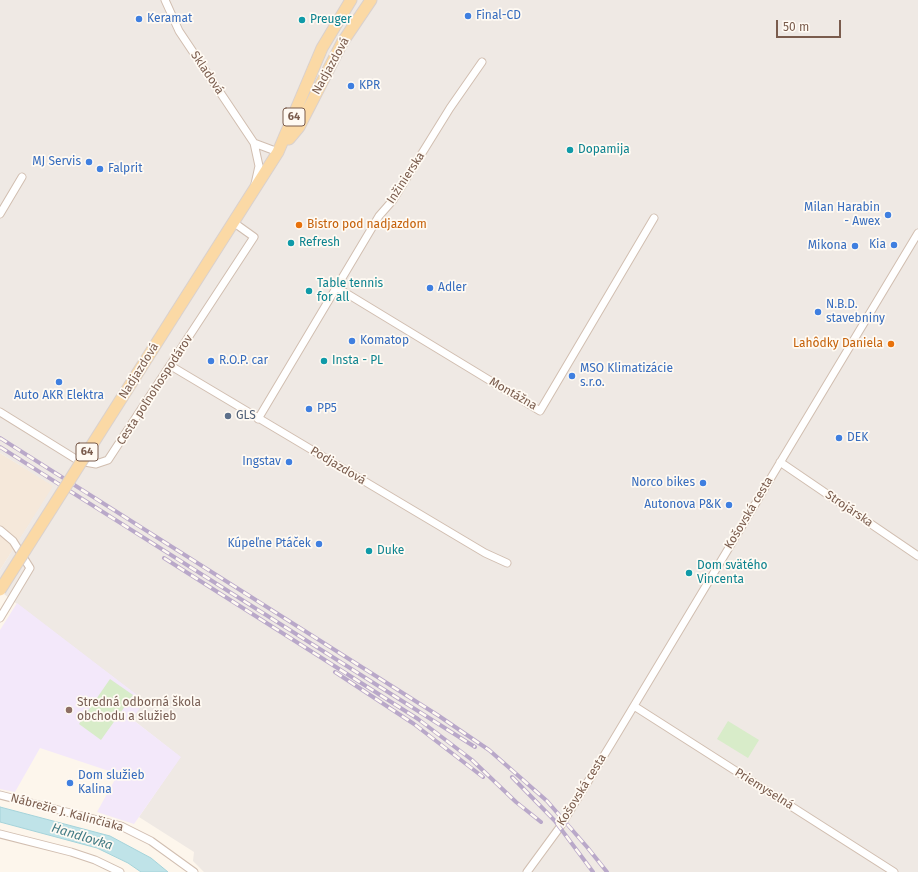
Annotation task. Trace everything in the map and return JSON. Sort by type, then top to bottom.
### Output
[{"type":"main road","points":[[336,24],[346,0]]},
{"type":"main road","name":"Nadjazdová","points":[[278,152],[322,48],[351,0]]},
{"type":"main road","name":"Nadjazdová","points":[[0,590],[278,152],[299,127],[342,43],[371,0]]},
{"type":"street","name":"Skladová","points":[[165,0],[179,31],[254,143],[259,166],[253,191]]},
{"type":"street","name":"Inžinierska","points":[[258,419],[379,216],[394,200],[450,108],[482,62]]},
{"type":"street","points":[[254,143],[278,152]]},
{"type":"street","points":[[0,214],[22,177]]},
{"type":"street","name":"Montážna","points":[[336,287],[540,410],[654,218]]},
{"type":"street","name":"Cesta poľnohospodárov","points":[[0,412],[79,461],[89,464],[103,463],[113,455],[254,237],[234,222]]},
{"type":"street","name":"Košovská cesta","points":[[527,872],[562,823],[634,706],[918,233]]},
{"type":"street","name":"Podjazdová","points":[[170,366],[485,553],[507,563]]},
{"type":"street","name":"Strojárska","points":[[780,462],[918,556]]},
{"type":"street","points":[[0,530],[13,542],[30,568],[0,618]]},
{"type":"street","name":"Priemyselná","points":[[634,706],[894,872]]},
{"type":"street","name":"Nábrežie J. Kalinčiaka","points":[[0,795],[120,826],[151,841],[194,872]]},
{"type":"street","points":[[0,834],[71,852],[95,860],[120,872]]},
{"type":"shaded area","points":[[0,0],[918,0],[918,872],[204,872],[193,861],[194,852],[139,817],[180,757],[132,719],[144,701],[0,591],[0,570],[53,486],[0,453]]},
{"type":"shaded area","points":[[0,453],[54,486],[0,570]]},
{"type":"shaded area","name":"Stredná odborná škola obchodu a služieb","points":[[17,603],[145,701],[132,719],[181,757],[134,824],[97,812],[118,774],[40,748],[15,792],[0,789],[0,630]]},
{"type":"green space","points":[[110,679],[133,695],[101,740],[79,724]]},
{"type":"green space","points":[[728,721],[759,740],[748,758],[717,739]]},
{"type":"water","name":"Handlovka","points":[[0,807],[110,836],[151,858],[168,872],[141,872],[128,863],[97,848],[0,822]]},
{"type":"railway","points":[[0,438],[439,716],[489,750],[547,801],[607,872]]},
{"type":"railway","points":[[0,447],[475,747]]},
{"type":"railway","points":[[164,558],[418,719],[472,760],[516,802],[541,822]]},
{"type":"railway","points":[[335,672],[414,724],[483,777]]},
{"type":"railway","points":[[512,777],[555,821],[593,872]]},
{"type":"place","name":"Final-CD","points":[[468,16]]},
{"type":"place","name":"Keramat","points":[[139,19]]},
{"type":"place","name":"Preuger","points":[[302,20]]},
{"type":"place","name":"KPR","points":[[351,86]]},
{"type":"place","name":"Dopamija","points":[[570,150]]},
{"type":"place","name":"MJ Servis","points":[[89,162]]},
{"type":"place","name":"Falprit","points":[[100,169]]},
{"type":"place","name":"Milan Harabin - Awex","points":[[888,215]]},
{"type":"place","name":"Bistro pod nadjazdom","points":[[299,225]]},
{"type":"place","name":"Refresh","points":[[291,243]]},
{"type":"place","name":"Kia","points":[[894,245]]},
{"type":"place","name":"Mikona","points":[[855,246]]},
{"type":"place","name":"Adler","points":[[430,288]]},
{"type":"place","name":"Table tennis for all","points":[[309,291]]},
{"type":"place","name":"N.B.D. stavebniny","points":[[818,312]]},
{"type":"place","name":"Komatop","points":[[352,341]]},
{"type":"place","name":"Lahôdky Daniela","points":[[891,344]]},
{"type":"place","name":"R.O.P. car","points":[[211,361]]},
{"type":"place","name":"Insta - PL","points":[[324,361]]},
{"type":"place","name":"MSO Klimatizácie s.r.o.","points":[[572,376]]},
{"type":"place","name":"Auto AKR Elektra","points":[[59,382]]},
{"type":"place","name":"PP5","points":[[309,409]]},
{"type":"place","name":"GLS","points":[[228,416]]},
{"type":"place","name":"DEK","points":[[839,438]]},
{"type":"place","name":"Ingstav","points":[[289,462]]},
{"type":"place","name":"Norco bikes","points":[[703,483]]},
{"type":"place","name":"Autonova P&K","points":[[729,505]]},
{"type":"place","name":"Kúpeľne Ptáček","points":[[319,544]]},
{"type":"place","name":"Duke","points":[[369,551]]},
{"type":"place","name":"Dom svätého Vincenta","points":[[689,573]]},
{"type":"place","name":"Stredná odborná škola obchodu a služieb","points":[[69,710]]},
{"type":"place","name":"Dom služieb Kalina","points":[[70,783]]}]
